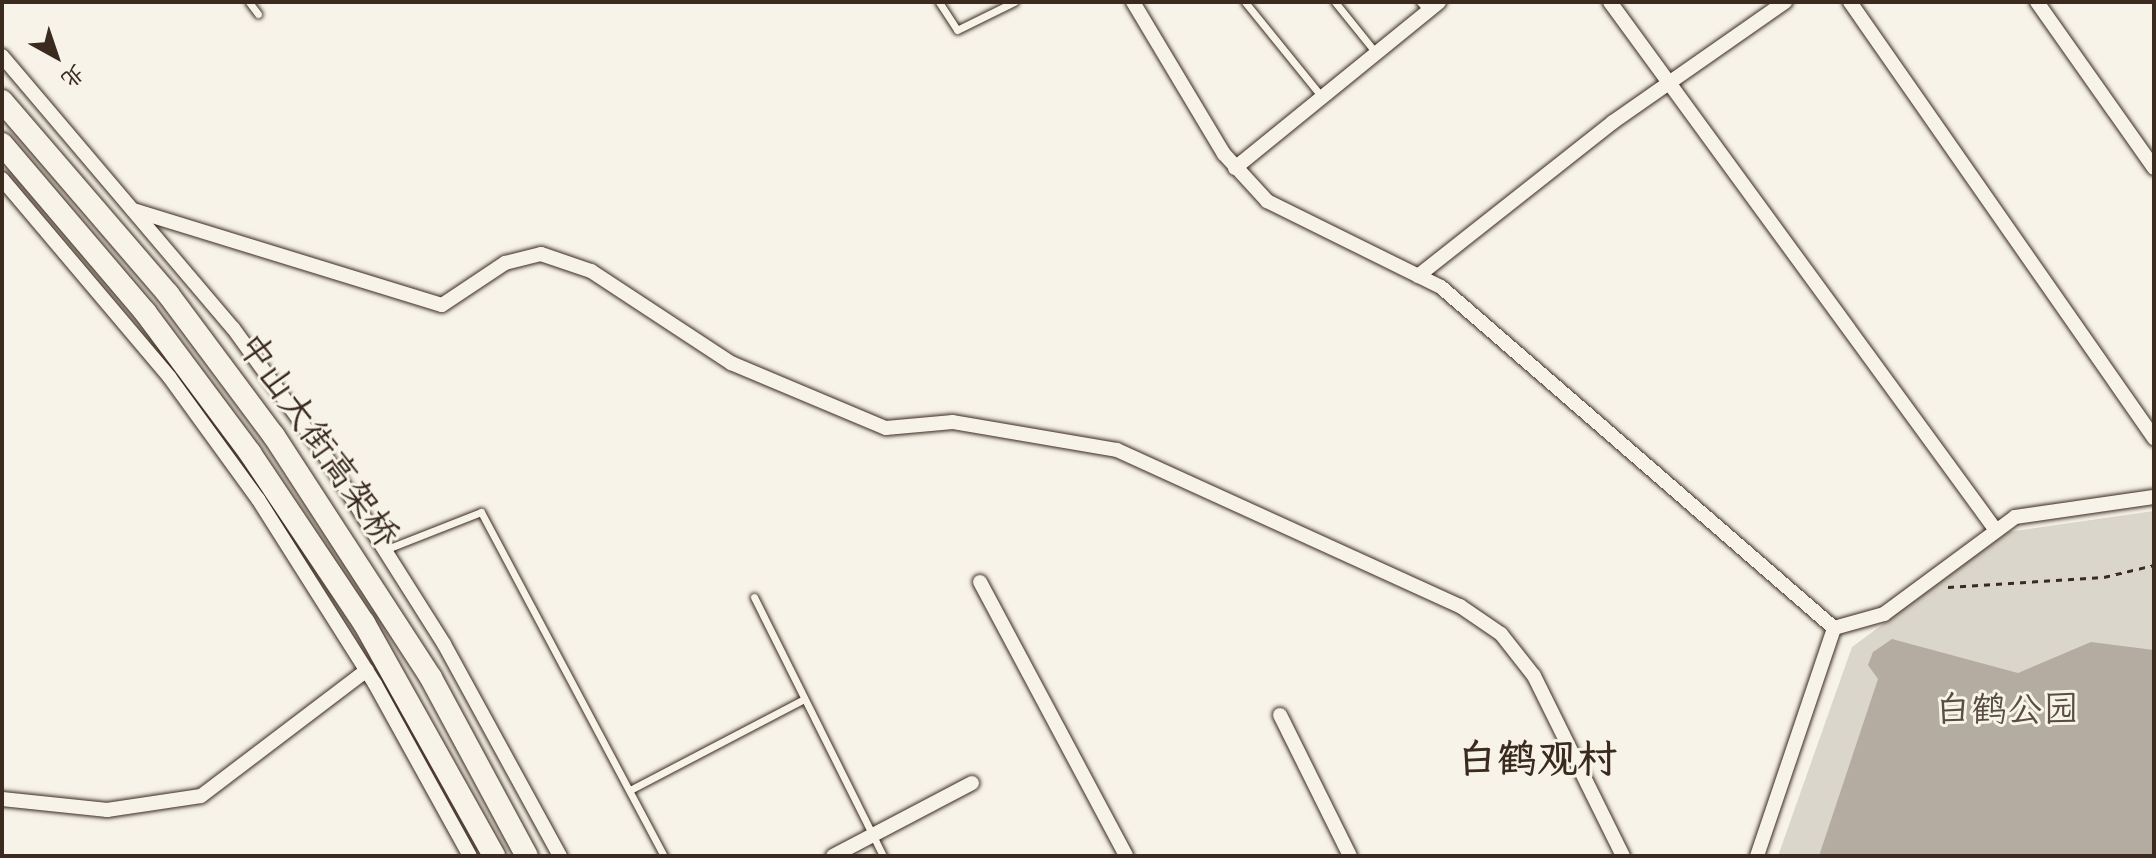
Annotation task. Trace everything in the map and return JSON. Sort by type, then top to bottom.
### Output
[{"type":"main road","name":"中山大街高架桥","points":[[2,101],[168,294],[274,436],[431,678],[527,856]]},
{"type":"main road","name":"中山大街高架桥","points":[[2,144],[135,300],[250,453],[378,646],[494,856]]},
{"type":"street","points":[[1133,2],[1235,168],[1267,201],[1418,276],[1734,535],[1834,628]]},
{"type":"street","points":[[1610,2],[1673,80],[1995,529]]},
{"type":"street","points":[[1418,276],[1673,80],[1785,2]]},
{"type":"street","points":[[1850,2],[2154,438]]},
{"type":"street","points":[[2037,2],[2154,168]]},
{"type":"street","points":[[1235,168],[1376,53],[1429,5]]},
{"type":"street","points":[[2,56],[260,364],[387,549],[560,856]]},
{"type":"street","points":[[2,179],[204,423],[367,670],[470,856]]},
{"type":"street","points":[[133,210],[442,305],[505,263],[541,254],[591,271],[731,363],[886,428],[953,422],[1117,450],[1460,606],[1501,634],[1534,676],[1623,856]]},
{"type":"street","points":[[1834,628],[1870,622],[2015,517],[2154,497]]},
{"type":"street","points":[[980,582],[1126,856]]},
{"type":"street","points":[[1757,856],[1834,628]]},
{"type":"street","points":[[2,799],[107,810],[201,796],[367,670]]},
{"type":"street","points":[[1280,715],[1350,856]]},
{"type":"street","points":[[833,856],[972,783]]},
{"type":"lane","points":[[249,2],[258,14]]},
{"type":"lane","points":[[939,2],[957,30],[1014,2]]},
{"type":"lane","points":[[1245,2],[1322,97]]},
{"type":"lane","points":[[1335,2],[1376,53]]},
{"type":"lane","points":[[387,549],[481,512],[664,856]]},
{"type":"lane","points":[[754,597],[883,856]]},
{"type":"lane","points":[[630,790],[804,699]]},
{"type":"path","points":[[1924,584],[2008,587],[2154,565]]},
{"type":"green space","name":"白鹤公园","points":[[2154,511],[2154,856],[1778,856],[1852,647],[2008,532]]},
{"type":"shaded area","name":"白鹤公园","points":[[1892,639],[2018,673],[2091,642],[2154,650],[2154,856],[1819,856],[1878,679],[1868,665],[1873,652]]},
{"type":"district","name":"白鹤观村","points":[[1537,763]]}]
